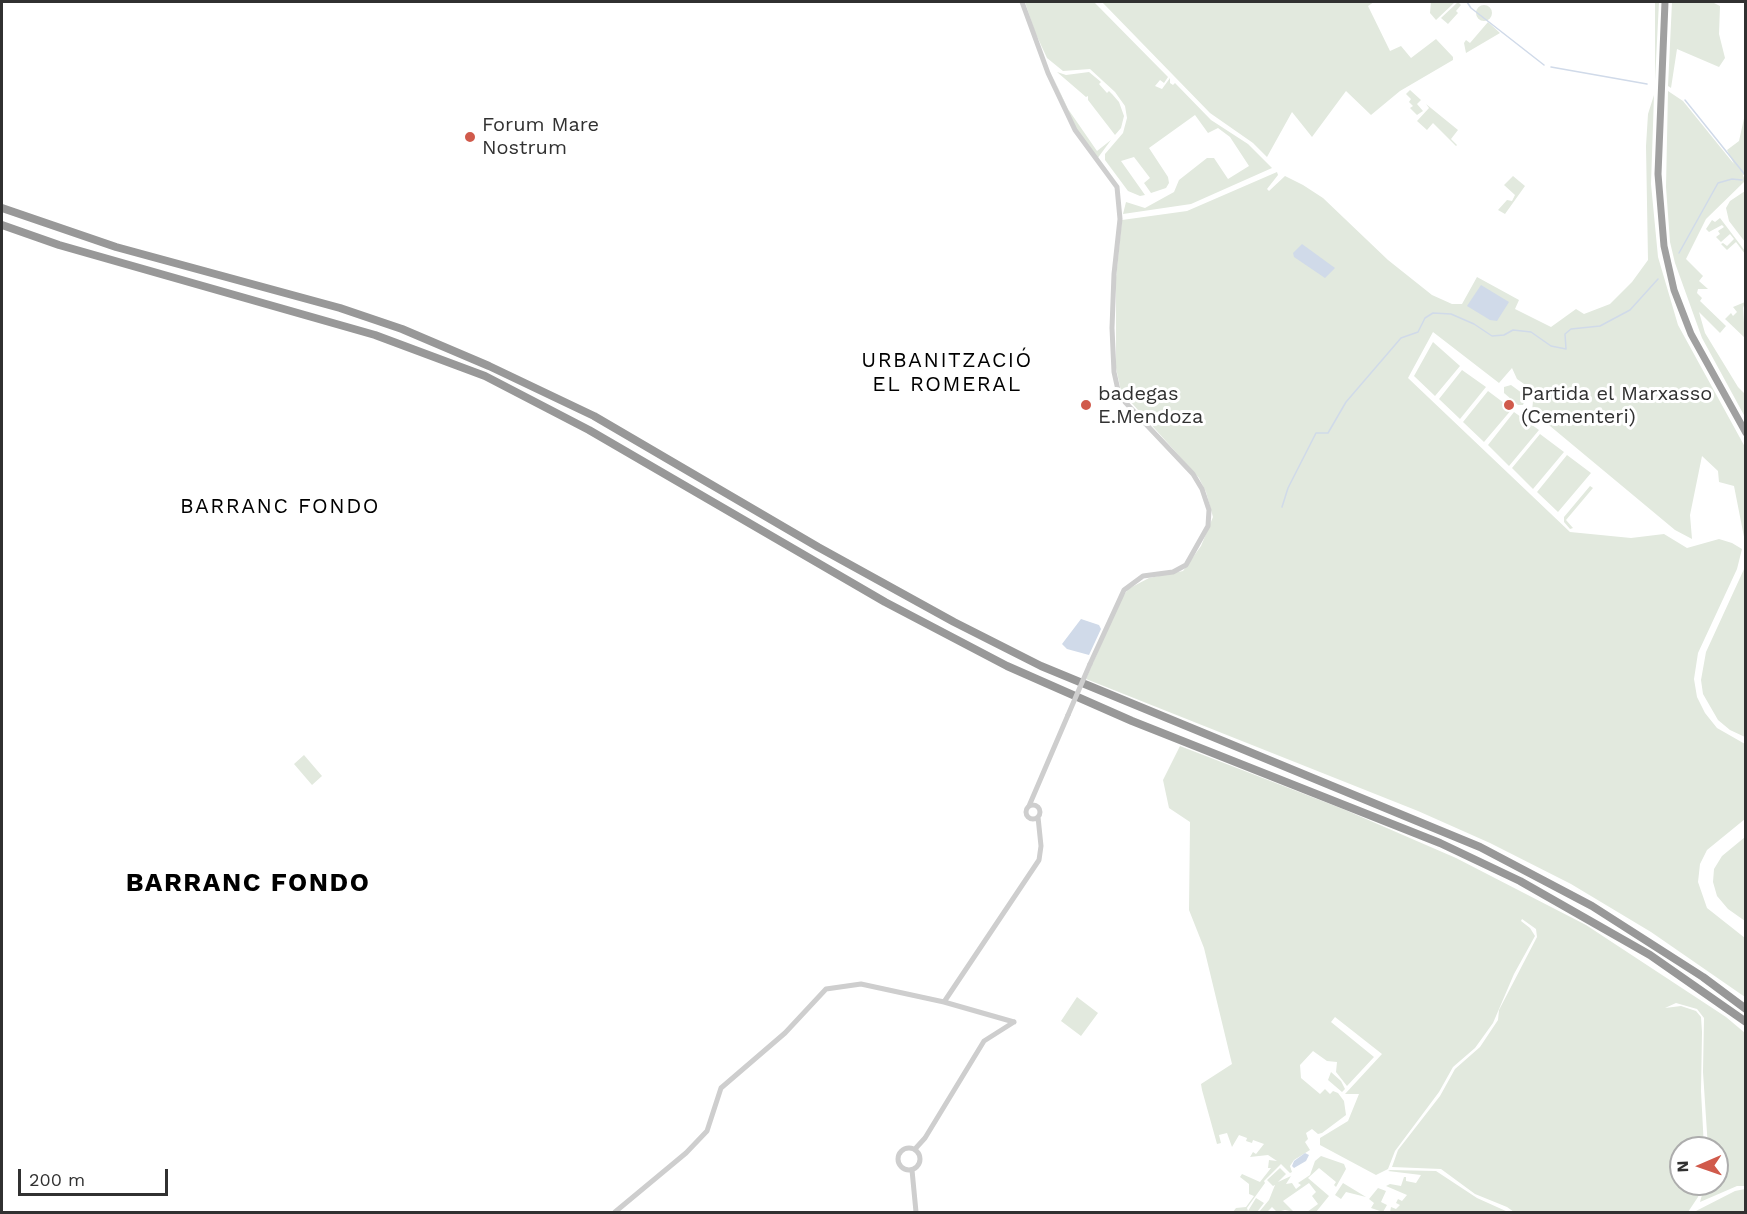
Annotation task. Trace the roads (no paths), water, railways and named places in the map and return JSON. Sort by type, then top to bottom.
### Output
[{"type":"highway","points":[[1665,2],[1658,174],[1664,246],[1674,290],[1691,334],[1746,433]]},
{"type":"highway","points":[[2,208],[116,247],[340,308],[402,329],[489,366],[594,416],[818,548],[1041,666],[1480,847],[1592,906],[1703,977],[1746,1009]]},
{"type":"highway","points":[[2,225],[59,245],[375,335],[485,376],[589,430],[885,602],[1007,666],[1132,721],[1440,843],[1520,881],[1650,955],[1746,1022]]},
{"type":"street","points":[[1022,2],[1048,73],[1075,130],[1116,187],[1120,219],[1114,274],[1112,328],[1114,372],[1118,390],[1125,402],[1193,474],[1209,510],[1208,526],[1186,565],[1173,572],[1143,576],[1124,590],[1027,810],[1028,816],[1038,817]]},
{"type":"street","points":[[944,1002],[1039,860],[1041,846],[1038,817],[1040,813],[1036,790]]},
{"type":"street","points":[[1029,806],[1038,807]]},
{"type":"street","points":[[615,1212],[686,1153],[706,1131],[721,1088],[785,1033],[826,989],[855,983],[944,1002],[1014,1022],[984,1041],[925,1138],[915,1149]]},
{"type":"street","points":[[912,1170],[902,1167],[899,1155],[904,1149],[915,1149],[919,1153],[920,1161],[912,1170],[916,1212]]},
{"type":"water","points":[[1302,244],[1335,268],[1325,278],[1294,257],[1293,253]]},
{"type":"water","points":[[1481,285],[1509,302],[1497,321],[1490,320],[1467,306]]},
{"type":"water","points":[[1081,619],[1099,625],[1101,629],[1089,655],[1067,649],[1062,644]]},
{"type":"water","points":[[1305,1153],[1309,1155],[1306,1161],[1294,1168],[1292,1166],[1294,1161]]},
{"type":"waterway","points":[[1467,2],[1471,8],[1544,65]]},
{"type":"waterway","points":[[1551,67],[1647,84]]},
{"type":"waterway","points":[[1685,100],[1746,176]]},
{"type":"waterway","points":[[1679,253],[1718,183],[1732,179],[1742,180]]},
{"type":"waterway","points":[[1282,507],[1288,488],[1316,433],[1328,433],[1346,402],[1401,338],[1418,332],[1425,318],[1433,313],[1451,314],[1474,324],[1492,336],[1504,335],[1513,330],[1531,332],[1551,346],[1566,349],[1565,334],[1571,329],[1600,326],[1630,310],[1658,279]]},
{"type":"place","name":"Forum Mare Nostrum","points":[[470,137]]},
{"type":"place","name":"badegas E.Mendoza","points":[[1086,405]]},
{"type":"place","name":"Partida el Marxasso (Cementeri)","points":[[1509,405]]},
{"type":"district","name":"URBANITZACIÓ EL ROMERAL","points":[[947,373]]},
{"type":"district","name":"BARRANC FONDO","points":[[280,507]]},
{"type":"district","name":"BARRANC FONDO","points":[[248,883]]}]
